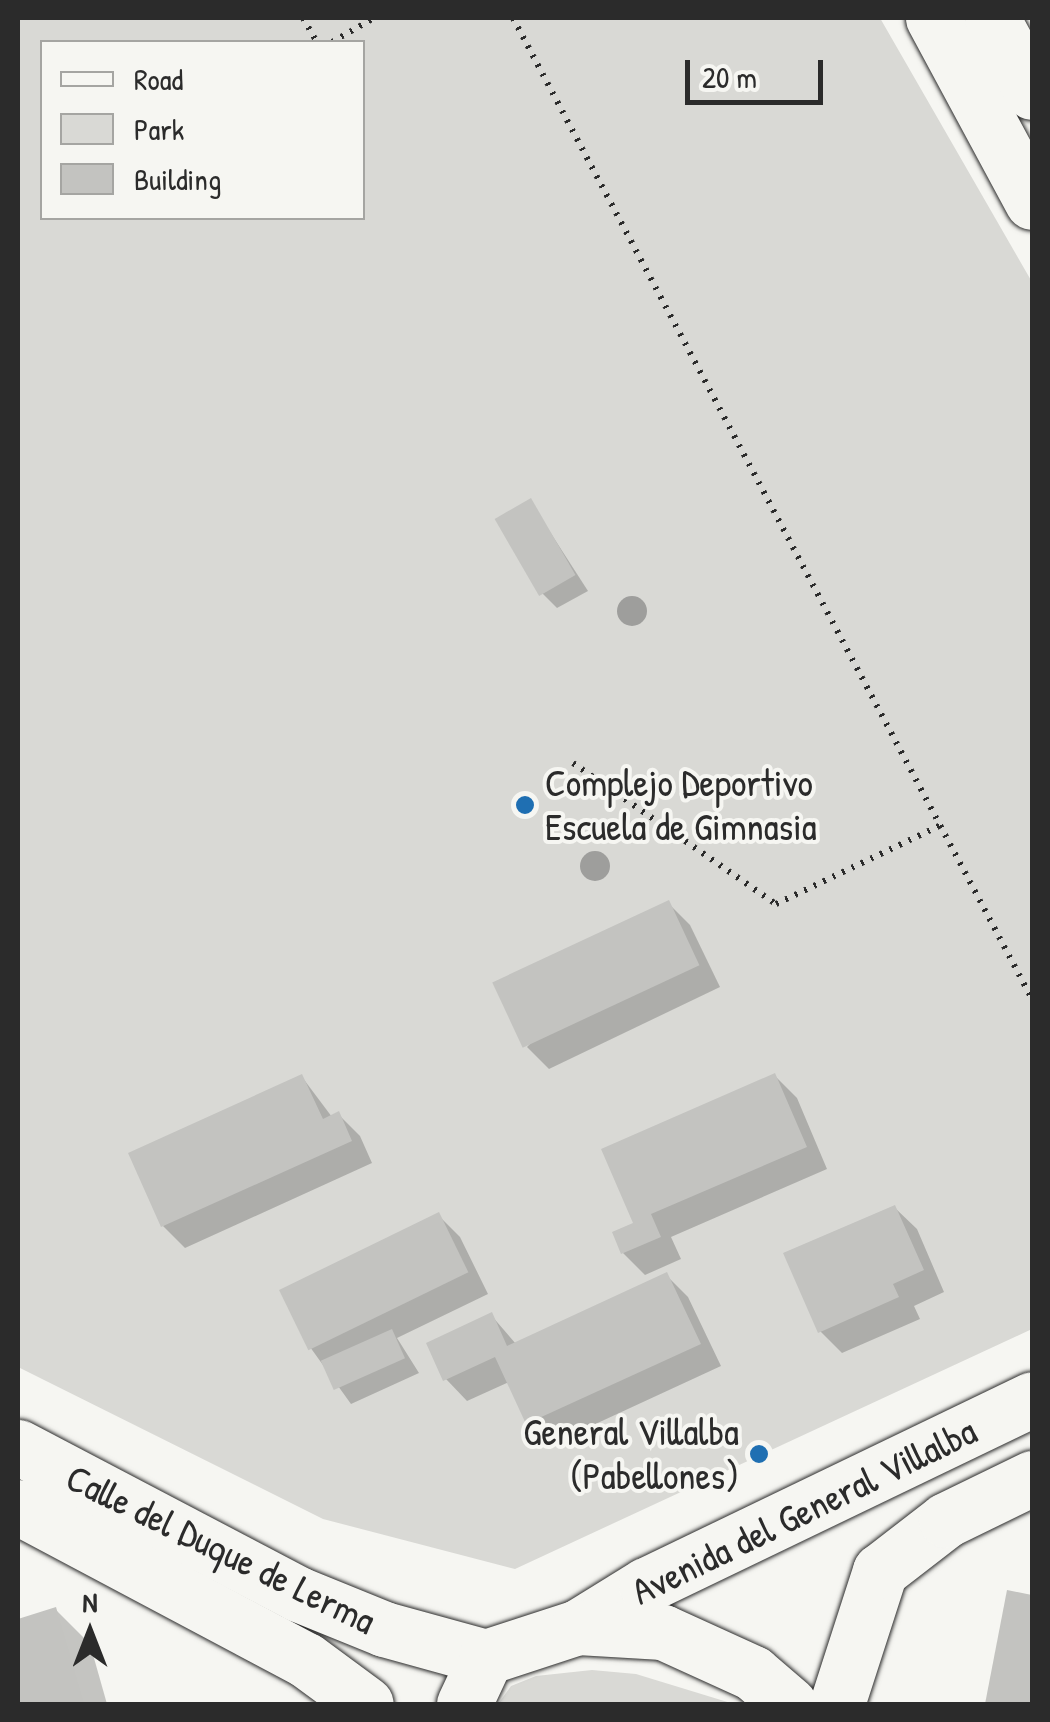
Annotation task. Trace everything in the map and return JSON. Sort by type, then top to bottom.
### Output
[{"type":"main road","points":[[933,18],[1032,202]]},
{"type":"main road","points":[[992,18],[1032,92]]},
{"type":"main road","name":"Avenida del General Villalba","points":[[578,1627],[646,1586],[1032,1398]]},
{"type":"main road","name":"Calle del Duque de Lerma","points":[[18,1447],[298,1594],[384,1629],[475,1681]]},
{"type":"main road","name":"Avenida del General Villalba","points":[[837,1704],[880,1571],[946,1520],[1032,1478]]},
{"type":"main road","name":"Calle del Duque de Lerma","points":[[18,1506],[306,1660],[366,1704]]},
{"type":"main road","points":[[475,1681],[578,1627],[663,1632],[754,1672],[788,1704]]},
{"type":"path","points":[[303,18],[316,40]]},
{"type":"path","points":[[336,40],[374,18]]},
{"type":"path","points":[[513,18],[1032,998]]},
{"type":"path","points":[[574,763],[776,904],[940,825]]},
{"type":"green space","name":"Complejo Deportivo Escuela de Gimnasia","points":[[18,18],[880,18],[1032,282],[1032,1329],[515,1569],[323,1519],[18,1367]]},
{"type":"green space","points":[[592,1670],[636,1674],[734,1704],[498,1704],[511,1686],[536,1676]]},
{"type":"building","points":[[531,498],[576,575],[539,596],[495,519]]},
{"type":"building","points":[[669,900],[699,965],[523,1048],[492,982]]},
{"type":"building","points":[[775,1073],[807,1147],[651,1214],[661,1237],[621,1254],[612,1232],[633,1223],[601,1149]]},
{"type":"building","points":[[302,1074],[323,1119],[339,1111],[352,1141],[161,1227],[128,1153]]},
{"type":"building","points":[[895,1205],[924,1270],[893,1284],[899,1297],[818,1333],[783,1253]]},
{"type":"building","points":[[439,1212],[468,1272],[308,1350],[279,1290]]},
{"type":"building","points":[[667,1272],[701,1344],[526,1424],[495,1357],[443,1381],[426,1343],[492,1312],[507,1346]]},
{"type":"building","points":[[392,1329],[405,1358],[334,1390],[321,1361]]},
{"type":"building","points":[[1007,1590],[1032,1595],[1032,1704],[985,1704]]},
{"type":"building","points":[[56,1607],[84,1704],[18,1704],[18,1619]]},
{"type":"place","name":"Complejo Deportivo Escuela de Gimnasia","points":[[525,805]]},
{"type":"place","name":"General Villalba (Pabellones)","points":[[759,1454]]}]
